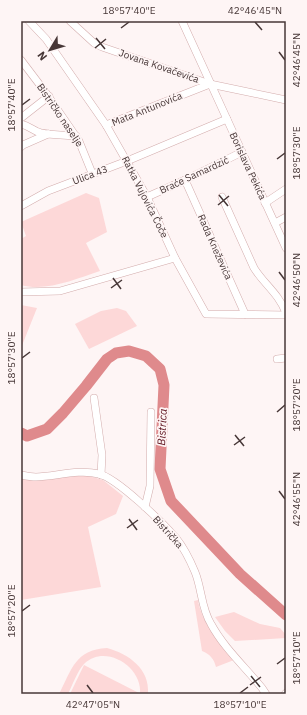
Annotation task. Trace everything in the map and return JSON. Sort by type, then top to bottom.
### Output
[{"type":"street","name":"Ratka Vujovića Čoče","points":[[29,21],[46,39],[106,125],[127,161],[175,258],[206,314],[286,314]]},
{"type":"street","name":"Jovana Kovačevića","points":[[70,21],[94,43],[102,47],[210,84],[286,100]]},
{"type":"street","name":"Borislava Pekića","points":[[182,21],[286,248]]},
{"type":"street","name":"Bistričko naselje","points":[[21,60],[49,96],[76,136],[92,173]]},
{"type":"street","name":"Mata Antunovića","points":[[106,125],[210,84]]},
{"type":"street","points":[[21,118],[49,96]]},
{"type":"street","points":[[29,111],[29,126]]},
{"type":"street","name":"Ulica 43","points":[[21,206],[48,191],[92,173],[127,161],[227,120]]},
{"type":"street","points":[[21,124],[29,126],[35,131],[76,136]]},
{"type":"street","points":[[21,147],[48,133]]},
{"type":"street","name":"Braće Samardzić","points":[[146,197],[242,152]]},
{"type":"street","name":"Rada Kneževića","points":[[185,180],[245,314]]},
{"type":"street","points":[[265,203],[286,189]]},
{"type":"street","points":[[222,197],[254,268],[277,294],[286,314]]},
{"type":"street","points":[[275,223],[286,217]]},
{"type":"street","points":[[21,292],[60,291],[175,258]]},
{"type":"street","points":[[277,359],[286,358]]},
{"type":"street","points":[[94,398],[102,455],[101,474]]},
{"type":"street","points":[[145,507],[150,486],[151,412]]},
{"type":"street","name":"Bistrička","points":[[21,475],[35,477],[86,472],[101,474],[115,482],[145,507],[176,538],[196,574],[209,622],[221,640],[266,694]]},
{"type":"shaded area","points":[[86,193],[99,198],[107,232],[86,243],[100,271],[51,286],[31,287],[21,285],[21,239],[26,236],[21,222]]},
{"type":"shaded area","points":[[21,305],[37,308],[21,348]]},
{"type":"shaded area","points":[[117,308],[126,311],[137,326],[89,349],[75,324],[101,311]]},
{"type":"shaded area","points":[[86,475],[103,480],[123,496],[116,514],[88,527],[101,587],[21,600],[21,479],[44,479]]},
{"type":"shaded area","points":[[198,600],[207,624],[217,640],[234,660],[216,667],[211,657],[202,651],[194,601]]},
{"type":"shaded area","points":[[234,612],[260,624],[280,628],[286,635],[286,638],[235,641],[225,631],[215,617]]},
{"type":"shaded area","points":[[107,648],[123,654],[142,670],[148,685],[148,694],[140,694],[139,684],[129,667],[112,657],[102,656],[93,658],[84,664],[77,674],[68,694],[59,694],[71,669],[81,657],[96,650]]},
{"type":"shaded area","points":[[84,665],[139,693],[70,694]]},
{"type":"waterway","name":"Bistrica","points":[[21,433],[27,436],[47,429],[63,413],[107,359],[116,353],[129,351],[146,356],[160,369],[164,385],[160,469],[171,501],[240,574],[286,615]]}]
